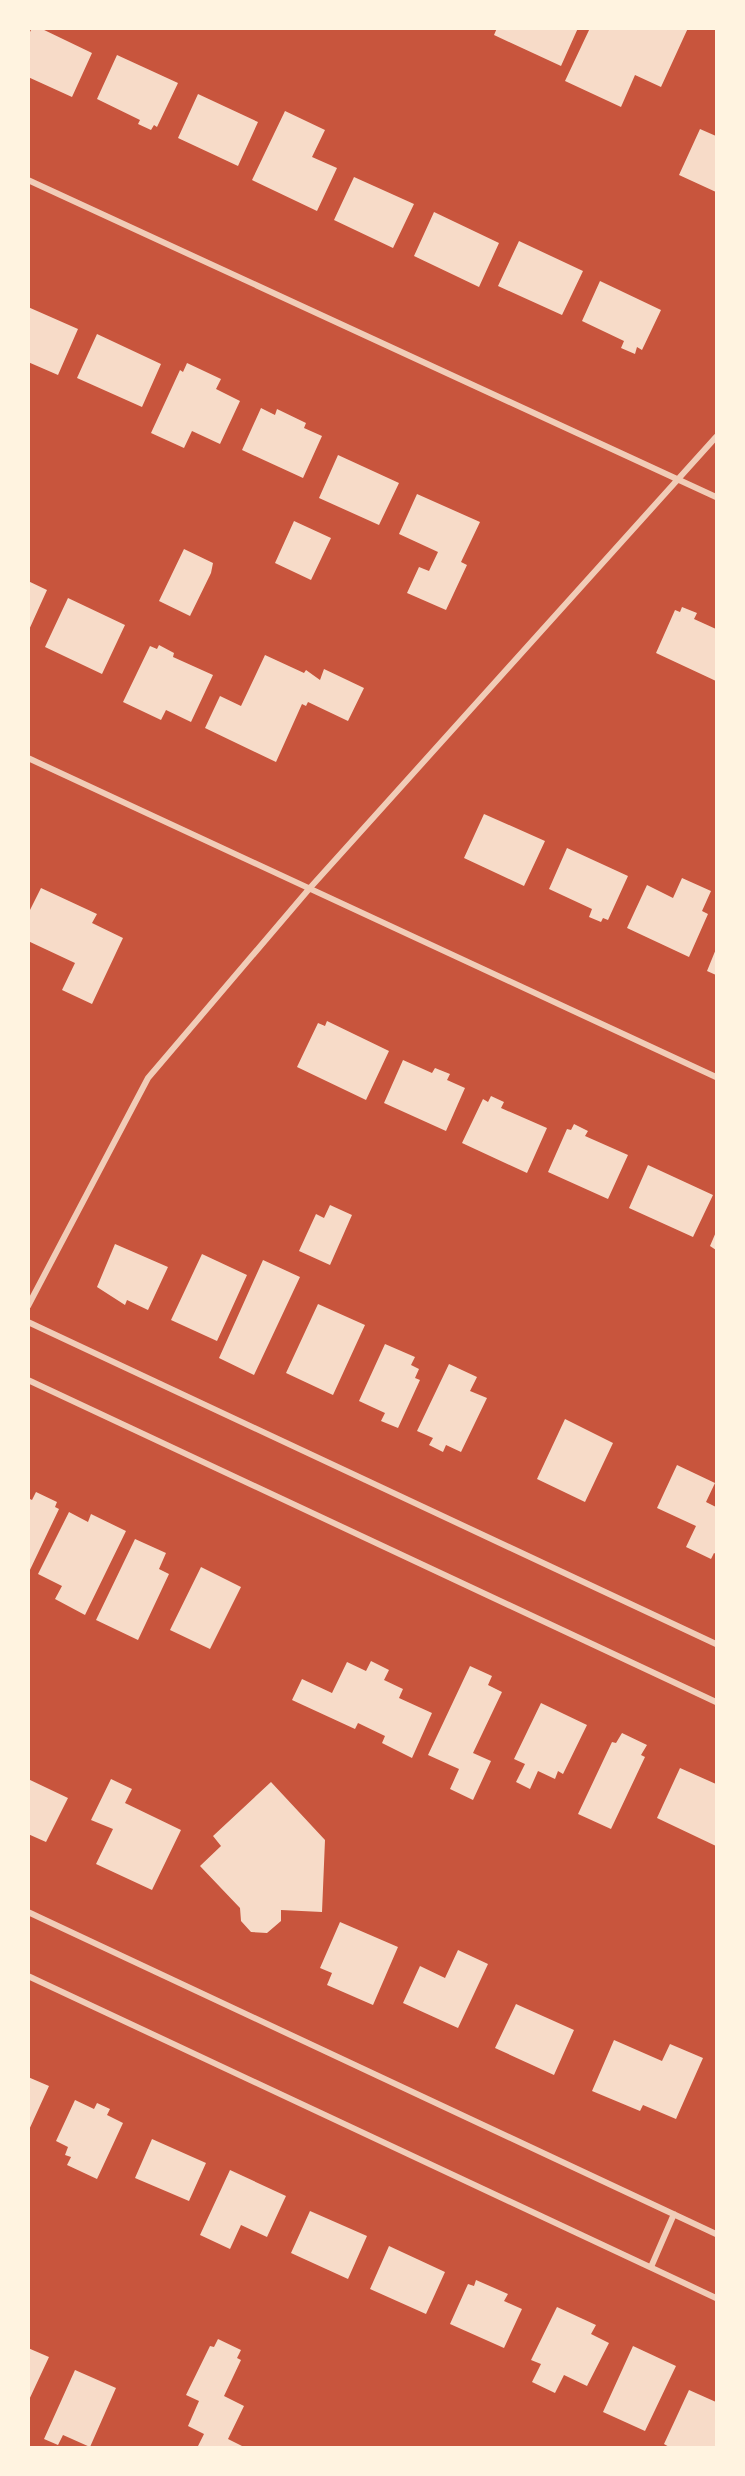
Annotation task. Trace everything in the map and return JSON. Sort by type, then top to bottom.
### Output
[{"type":"street","points":[[28,180],[717,497]]},
{"type":"street","points":[[28,1306],[148,1078],[309,888],[717,437]]},
{"type":"street","points":[[28,758],[717,1077]]},
{"type":"street","points":[[28,1322],[717,1644]]},
{"type":"street","points":[[28,1380],[717,1701]]},
{"type":"street","points":[[28,1912],[717,2234]]},
{"type":"street","points":[[28,1976],[717,2298]]},
{"type":"street","points":[[651,2267],[674,2214]]},
{"type":"building","points":[[32,28],[40,28],[92,53],[72,97],[28,77],[28,36]]},
{"type":"building","points":[[497,28],[578,28],[561,66],[494,35]]},
{"type":"building","points":[[590,28],[688,28],[661,87],[635,75],[621,107],[565,81]]},
{"type":"building","points":[[117,55],[178,83],[157,127],[154,125],[151,130],[138,124],[140,120],[97,99]]},
{"type":"building","points":[[198,94],[258,122],[238,166],[178,138]]},
{"type":"building","points":[[285,111],[325,130],[312,157],[337,168],[317,211],[252,180]]},
{"type":"building","points":[[700,129],[716,136],[716,192],[679,175]]},
{"type":"building","points":[[354,177],[414,204],[393,248],[334,220]]},
{"type":"building","points":[[434,212],[499,243],[479,287],[414,256]]},
{"type":"building","points":[[519,241],[583,271],[562,315],[498,286]]},
{"type":"building","points":[[600,281],[661,310],[642,350],[637,347],[635,354],[621,348],[624,341],[582,321]]},
{"type":"building","points":[[28,307],[78,329],[58,375],[28,362]]},
{"type":"building","points":[[97,334],[161,364],[142,407],[77,378]]},
{"type":"building","points":[[187,363],[221,379],[216,389],[240,401],[220,444],[192,431],[184,448],[151,433],[180,370],[183,372]]},
{"type":"building","points":[[261,408],[275,415],[277,409],[306,423],[304,428],[322,436],[303,478],[242,450]]},
{"type":"building","points":[[338,455],[399,483],[379,525],[319,498]]},
{"type":"building","points":[[417,494],[480,522],[461,562],[467,565],[446,610],[407,593],[419,567],[429,571],[438,552],[399,534]]},
{"type":"building","points":[[294,521],[331,538],[311,580],[275,563]]},
{"type":"building","points":[[184,549],[213,563],[211,573],[190,616],[159,601]]},
{"type":"building","points":[[28,581],[47,590],[28,632]]},
{"type":"building","points":[[68,598],[125,625],[102,674],[45,647]]},
{"type":"building","points":[[682,607],[697,613],[694,619],[716,629],[716,681],[656,653],[675,610],[680,612]]},
{"type":"building","points":[[159,645],[174,653],[173,657],[213,675],[191,722],[166,710],[161,720],[123,702],[150,646],[157,649]]},
{"type":"building","points":[[265,655],[304,673],[306,670],[320,680],[324,669],[364,688],[348,721],[308,702],[306,706],[302,704],[276,762],[205,728],[220,696],[241,706]]},
{"type":"building","points":[[484,814],[545,841],[524,886],[464,858]]},
{"type":"building","points":[[567,848],[628,876],[608,920],[603,918],[601,922],[589,917],[592,909],[549,889]]},
{"type":"building","points":[[682,878],[711,891],[702,911],[708,914],[689,957],[627,928],[647,885],[673,898]]},
{"type":"building","points":[[41,888],[97,914],[92,923],[123,938],[92,1004],[62,990],[75,963],[28,941],[28,914]]},
{"type":"building","points":[[716,949],[716,975],[707,971]]},
{"type":"building","points":[[327,1021],[389,1051],[366,1100],[297,1067],[318,1023],[325,1026]]},
{"type":"building","points":[[403,1060],[432,1073],[435,1068],[450,1074],[447,1080],[465,1088],[446,1131],[384,1103]]},
{"type":"building","points":[[491,1096],[504,1102],[501,1108],[547,1128],[527,1173],[462,1143],[483,1099],[488,1102]]},
{"type":"building","points":[[574,1124],[588,1131],[585,1136],[628,1155],[608,1199],[548,1172],[567,1129],[571,1130]]},
{"type":"building","points":[[648,1165],[713,1195],[693,1237],[629,1208]]},
{"type":"building","points":[[330,1205],[352,1215],[330,1265],[299,1251],[316,1214],[324,1218]]},
{"type":"building","points":[[716,1232],[716,1250],[710,1246]]},
{"type":"building","points":[[115,1244],[168,1267],[148,1310],[127,1300],[125,1305],[97,1287]]},
{"type":"building","points":[[202,1254],[247,1275],[217,1341],[171,1320]]},
{"type":"building","points":[[263,1260],[300,1277],[254,1375],[219,1358]]},
{"type":"building","points":[[318,1304],[365,1325],[333,1395],[286,1373]]},
{"type":"building","points":[[385,1344],[415,1357],[411,1365],[419,1369],[415,1378],[420,1380],[398,1428],[381,1421],[385,1413],[359,1401]]},
{"type":"building","points":[[449,1364],[477,1377],[470,1391],[487,1398],[461,1452],[446,1445],[443,1452],[429,1445],[433,1438],[417,1431]]},
{"type":"building","points":[[565,1419],[613,1443],[585,1502],[537,1479]]},
{"type":"building","points":[[677,1465],[715,1483],[706,1502],[716,1507],[716,1554],[714,1553],[711,1559],[686,1547],[696,1526],[657,1508]]},
{"type":"building","points":[[36,1492],[57,1502],[55,1507],[59,1509],[28,1574],[28,1498],[32,1500]]},
{"type":"building","points":[[69,1512],[88,1522],[91,1514],[126,1531],[85,1615],[55,1599],[62,1586],[38,1574]]},
{"type":"building","points":[[135,1539],[166,1553],[159,1569],[169,1574],[138,1640],[96,1620]]},
{"type":"building","points":[[201,1567],[241,1587],[210,1649],[170,1630]]},
{"type":"building","points":[[371,1661],[389,1670],[384,1680],[403,1689],[399,1698],[432,1713],[412,1758],[382,1743],[385,1736],[358,1723],[355,1729],[292,1700],[302,1679],[332,1693],[347,1662],[366,1671]]},
{"type":"building","points":[[470,1666],[492,1676],[488,1685],[502,1692],[473,1753],[491,1761],[473,1800],[450,1789],[459,1769],[428,1755]]},
{"type":"building","points":[[541,1703],[587,1725],[563,1774],[558,1771],[555,1779],[538,1771],[530,1789],[516,1782],[525,1764],[514,1759]]},
{"type":"building","points":[[622,1733],[647,1745],[641,1755],[645,1757],[611,1829],[578,1814],[612,1742],[616,1743]]},
{"type":"building","points":[[680,1768],[716,1784],[716,1846],[657,1818]]},
{"type":"building","points":[[28,1779],[68,1798],[46,1842],[28,1834]]},
{"type":"building","points":[[111,1779],[132,1789],[125,1803],[181,1830],[152,1890],[96,1864],[113,1829],[91,1820]]},
{"type":"building","points":[[271,1782],[325,1840],[322,1912],[281,1910],[281,1921],[267,1933],[251,1932],[241,1921],[240,1908],[200,1866],[221,1846],[213,1836]]},
{"type":"building","points":[[340,1922],[398,1947],[373,2005],[327,1985],[332,1973],[320,1968]]},
{"type":"building","points":[[458,1950],[488,1964],[458,2028],[403,2003],[420,1966],[445,1978]]},
{"type":"building","points":[[516,2004],[574,2030],[554,2075],[495,2048]]},
{"type":"building","points":[[614,2040],[662,2061],[670,2044],[703,2058],[676,2119],[643,2105],[640,2111],[592,2091]]},
{"type":"building","points":[[28,2077],[49,2086],[28,2132]]},
{"type":"building","points":[[75,2100],[94,2109],[97,2103],[110,2109],[107,2115],[123,2123],[97,2179],[67,2165],[71,2157],[65,2155],[68,2147],[56,2141]]},
{"type":"building","points":[[152,2139],[206,2163],[189,2201],[135,2178]]},
{"type":"building","points":[[230,2170],[286,2196],[267,2237],[241,2225],[230,2249],[200,2235]]},
{"type":"building","points":[[310,2211],[367,2236],[348,2279],[291,2253]]},
{"type":"building","points":[[389,2246],[445,2272],[426,2314],[370,2289]]},
{"type":"building","points":[[476,2280],[508,2294],[504,2301],[522,2309],[504,2348],[450,2324],[468,2284],[474,2286]]},
{"type":"building","points":[[557,2307],[596,2325],[591,2334],[609,2343],[587,2386],[564,2375],[555,2393],[532,2382],[541,2364],[531,2360]]},
{"type":"building","points":[[218,2339],[241,2350],[237,2358],[241,2360],[224,2396],[244,2406],[228,2439],[246,2448],[197,2448],[204,2434],[188,2426],[199,2401],[186,2395],[210,2346],[214,2347]]},
{"type":"building","points":[[633,2346],[676,2366],[645,2431],[603,2412]]},
{"type":"building","points":[[28,2348],[49,2357],[28,2402]]},
{"type":"building","points":[[75,2370],[116,2388],[90,2447],[63,2435],[58,2445],[44,2439]]},
{"type":"building","points":[[689,2390],[716,2402],[716,2448],[671,2448],[664,2444]]}]
